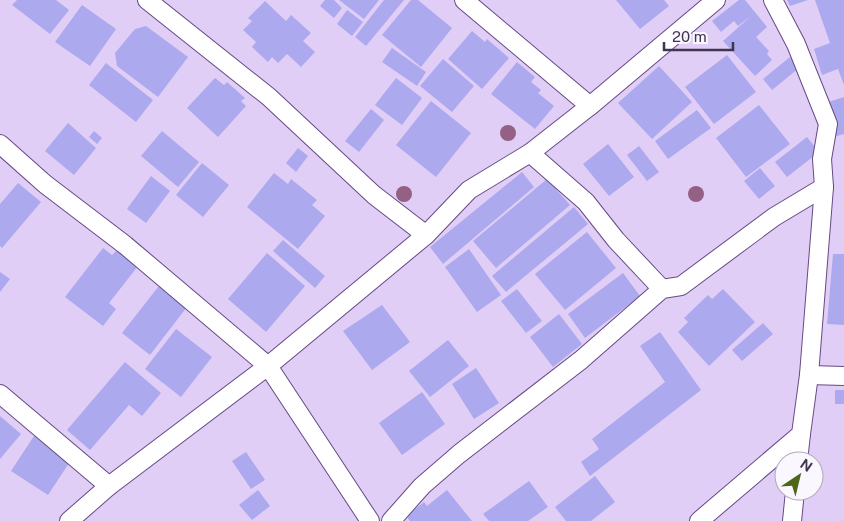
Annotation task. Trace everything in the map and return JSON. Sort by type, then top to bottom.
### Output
[{"type":"street","points":[[147,0],[269,97],[374,195],[426,235]]},
{"type":"street","points":[[464,0],[590,106]]},
{"type":"street","points":[[68,521],[109,486],[268,366],[426,235],[469,190],[530,154],[716,0]]},
{"type":"street","points":[[773,0],[796,44],[828,124],[822,159],[824,187],[808,375],[799,451]]},
{"type":"street","points":[[0,144],[45,184],[125,245],[268,366],[370,521]]},
{"type":"street","points":[[530,154],[554,172],[586,202],[616,240],[662,289]]},
{"type":"street","points":[[391,521],[422,486],[581,360],[662,289],[681,286],[774,217],[824,187]]},
{"type":"street","points":[[808,375],[844,376]]},
{"type":"street","points":[[0,394],[109,486]]},
{"type":"street","points":[[699,521],[801,434]]},
{"type":"street","points":[[792,521],[794,501]]},
{"type":"building","points":[[17,0],[56,0],[69,10],[50,34],[12,5]]},
{"type":"building","points":[[325,0],[334,0],[342,8],[334,18],[320,6]]},
{"type":"building","points":[[339,0],[379,0],[364,19]]},
{"type":"building","points":[[384,0],[404,0],[366,46],[355,37]]},
{"type":"building","points":[[411,0],[418,0],[452,28],[421,67],[382,35]]},
{"type":"building","points":[[616,0],[664,0],[669,6],[640,29]]},
{"type":"building","points":[[739,0],[745,0],[767,27],[756,37],[769,51],[767,54],[772,60],[755,76],[723,41],[751,16],[738,26],[734,21],[721,32],[712,21]]},
{"type":"building","points":[[787,0],[808,0],[790,6]]},
{"type":"building","points":[[815,0],[844,0],[844,85],[838,69],[822,75],[814,49],[830,43]]},
{"type":"building","points":[[265,1],[286,21],[291,15],[311,33],[303,41],[315,52],[301,67],[287,54],[278,63],[272,57],[268,62],[252,47],[256,42],[243,30],[252,21],[248,18]]},
{"type":"building","points":[[82,5],[116,29],[90,66],[55,42]]},
{"type":"building","points":[[347,10],[363,22],[352,36],[337,24]]},
{"type":"building","points":[[146,26],[188,57],[158,97],[117,66],[115,53],[135,29]]},
{"type":"building","points":[[472,31],[485,42],[487,39],[509,58],[482,89],[448,59]]},
{"type":"building","points":[[392,48],[426,72],[417,86],[382,62]]},
{"type":"building","points":[[727,55],[756,92],[714,124],[685,87]]},
{"type":"building","points":[[790,57],[799,68],[772,90],[763,79]]},
{"type":"building","points":[[443,59],[474,86],[452,112],[420,86]]},
{"type":"building","points":[[517,62],[535,77],[531,82],[541,90],[538,93],[554,106],[535,129],[491,94]]},
{"type":"building","points":[[106,63],[153,100],[136,122],[89,85]]},
{"type":"building","points":[[659,66],[692,102],[652,139],[618,103]]},
{"type":"building","points":[[215,78],[224,85],[227,82],[245,98],[241,101],[246,106],[218,137],[187,108]]},
{"type":"building","points":[[396,78],[422,98],[402,125],[375,105]]},
{"type":"building","points":[[844,97],[844,134],[833,137],[822,104]]},
{"type":"building","points":[[431,101],[471,133],[436,177],[396,145]]},
{"type":"building","points":[[759,105],[790,144],[746,177],[716,138]]},
{"type":"building","points":[[371,109],[384,120],[359,152],[345,141]]},
{"type":"building","points":[[697,110],[711,128],[668,159],[655,141]]},
{"type":"building","points":[[68,123],[96,148],[74,175],[45,151]]},
{"type":"building","points":[[94,131],[102,138],[97,144],[89,137]]},
{"type":"building","points":[[162,131],[199,162],[178,187],[141,156]]},
{"type":"building","points":[[807,137],[819,152],[787,177],[775,162]]},
{"type":"building","points":[[608,144],[634,177],[609,196],[583,164]]},
{"type":"building","points":[[639,146],[659,172],[647,181],[627,155]]},
{"type":"building","points":[[298,148],[308,156],[296,172],[286,163]]},
{"type":"building","points":[[202,163],[229,185],[203,217],[176,195]]},
{"type":"building","points":[[760,168],[775,186],[759,199],[744,181]]},
{"type":"building","points":[[522,172],[534,187],[443,264],[430,247]]},
{"type":"building","points":[[274,173],[288,184],[291,179],[317,200],[312,205],[325,216],[298,249],[247,207]]},
{"type":"building","points":[[151,176],[170,191],[146,223],[127,209]]},
{"type":"building","points":[[547,179],[570,205],[496,268],[473,241]]},
{"type":"building","points":[[18,183],[41,202],[2,248],[0,246],[0,204]]},
{"type":"building","points":[[574,207],[588,224],[506,292],[492,276]]},
{"type":"building","points":[[587,232],[616,268],[565,310],[535,274]]},
{"type":"building","points":[[283,240],[325,276],[315,288],[273,251]]},
{"type":"building","points":[[103,248],[112,255],[117,250],[138,266],[109,303],[116,309],[103,326],[65,297]]},
{"type":"building","points":[[469,249],[501,295],[477,312],[445,267]]},
{"type":"building","points":[[267,253],[305,286],[266,332],[228,299]]},
{"type":"building","points":[[833,254],[844,254],[844,325],[827,324]]},
{"type":"building","points":[[0,272],[10,279],[0,292]]},
{"type":"building","points":[[623,273],[640,296],[585,338],[568,314]]},
{"type":"building","points":[[162,282],[190,303],[150,355],[122,333]]},
{"type":"building","points":[[517,289],[542,321],[526,333],[501,301]]},
{"type":"building","points":[[723,289],[755,322],[709,366],[678,332],[688,322],[684,318],[708,295],[712,299]]},
{"type":"building","points":[[382,305],[410,342],[372,370],[343,331]]},
{"type":"building","points":[[559,314],[582,344],[553,367],[530,337]]},
{"type":"building","points":[[763,323],[773,334],[742,361],[732,350]]},
{"type":"building","points":[[176,329],[212,357],[181,397],[145,369]]},
{"type":"building","points":[[660,332],[701,390],[590,476],[581,462],[599,449],[592,439],[665,382],[640,346]]},
{"type":"building","points":[[448,340],[469,366],[430,397],[409,371]]},
{"type":"building","points":[[125,362],[161,393],[142,416],[129,405],[90,450],[67,430]]},
{"type":"building","points":[[476,368],[499,403],[474,419],[452,384]]},
{"type":"building","points":[[835,390],[844,390],[844,404],[835,404]]},
{"type":"building","points":[[422,392],[445,424],[402,455],[379,423]]},
{"type":"building","points":[[0,416],[21,434],[0,459]]},
{"type":"building","points":[[36,433],[73,457],[48,495],[11,471]]},
{"type":"building","points":[[246,452],[265,480],[251,489],[232,461]]},
{"type":"building","points":[[595,476],[615,502],[591,521],[566,521],[555,507]]},
{"type":"building","points":[[529,481],[548,507],[528,521],[489,521],[483,514]]},
{"type":"building","points":[[258,490],[270,506],[252,520],[239,505]]},
{"type":"building","points":[[447,490],[472,521],[410,521],[406,516],[424,502],[427,506]]}]
